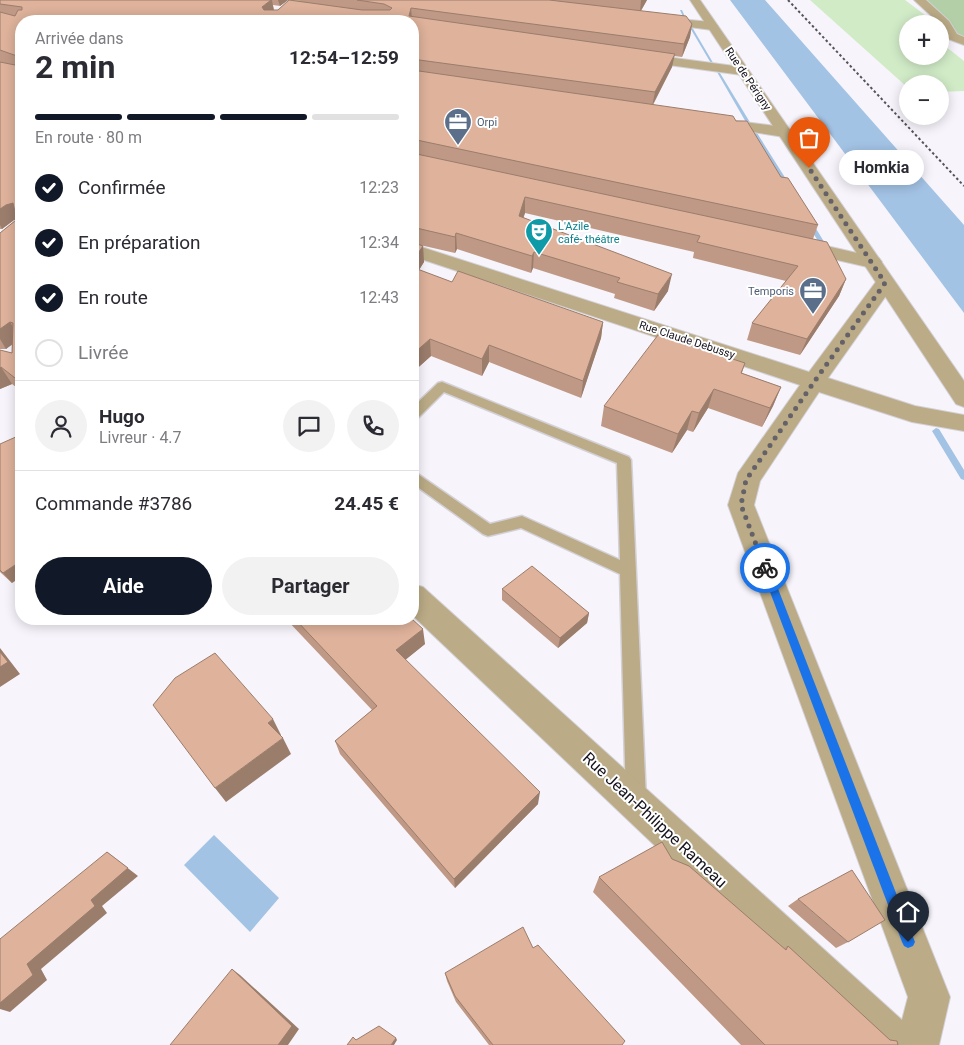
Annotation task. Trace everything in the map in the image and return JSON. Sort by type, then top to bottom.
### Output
[{"type":"street","name":"Rue de Périgny","points":[[695,0],[964,399]]},
{"type":"street","points":[[919,0],[945,23],[952,36],[964,41]]},
{"type":"street","points":[[277,15],[282,8],[300,5]]},
{"type":"street","points":[[639,18],[712,26]]},
{"type":"street","points":[[628,56],[742,71]]},
{"type":"street","points":[[696,120],[784,132]]},
{"type":"street","points":[[776,240],[872,262]]},
{"type":"street","name":"Rue Claude Debussy","points":[[419,252],[912,414],[964,423]]},
{"type":"street","points":[[885,283],[746,480],[741,505],[929,997],[917,1045]]},
{"type":"street","name":"Rue Jean-Philippe Rameau","points":[[419,602],[897,1045]]},
{"type":"lane","points":[[419,409],[442,386],[624,460],[637,804]]},
{"type":"lane","points":[[419,480],[488,530],[522,522],[628,571]]},
{"type":"green space","points":[[810,0],[905,0],[925,15],[899,15],[899,65],[949,65],[949,49],[964,61],[964,91],[949,92],[949,75],[899,75],[899,80]]},
{"type":"green space","points":[[919,0],[964,0],[964,40],[960,40],[949,29],[949,15],[934,15]]},
{"type":"water","points":[[730,0],[765,0],[964,225],[964,313]]},
{"type":"water","points":[[214,835],[279,898],[250,932],[184,865]]},
{"type":"building","points":[[0,0],[271,0],[262,7],[264,10],[278,10],[289,0],[362,10],[390,10],[392,8],[384,4],[357,0],[549,0],[686,16],[692,24],[684,44],[411,8],[409,15],[16,15],[18,10],[22,10],[22,7],[0,4]]},
{"type":"building","points":[[0,12],[15,16],[15,55],[0,50]]},
{"type":"building","points":[[419,17],[675,54],[655,92],[419,60]]},
{"type":"building","points":[[0,62],[15,65],[15,212],[13,203],[0,209]]},
{"type":"building","points":[[419,71],[733,116],[736,121],[747,121],[781,177],[788,178],[818,225],[419,140]]},
{"type":"building","points":[[419,155],[827,242],[846,279],[807,339],[752,323],[798,266],[697,242],[700,236],[525,197],[519,216],[672,274],[658,294],[617,282],[620,278],[534,252],[532,256],[456,233],[455,237],[419,229]]},
{"type":"building","points":[[15,221],[15,378],[0,368],[0,350],[12,353],[13,323],[10,322],[0,329],[0,233]]},
{"type":"building","points":[[419,270],[452,282],[458,271],[603,322],[583,381],[489,345],[482,359],[430,339],[419,349]]},
{"type":"building","points":[[658,335],[745,363],[741,373],[781,387],[770,408],[714,389],[699,413],[692,411],[678,434],[604,406]]},
{"type":"building","points":[[15,437],[15,565],[3,573],[0,570],[0,444]]},
{"type":"building","points":[[532,566],[589,613],[560,638],[502,589]]},
{"type":"building","points":[[301,625],[419,625],[423,629],[396,650],[540,792],[454,879],[335,741],[377,706]]},
{"type":"building","points":[[0,652],[8,662],[0,667]]},
{"type":"building","points":[[215,653],[273,719],[268,723],[283,738],[215,788],[153,705],[175,678]]},
{"type":"building","points":[[662,842],[672,859],[689,866],[786,950],[788,946],[890,1040],[897,1041],[898,1045],[765,1045],[599,877]]},
{"type":"building","points":[[107,852],[128,868],[91,900],[95,906],[27,964],[33,975],[0,1003],[0,939]]},
{"type":"building","points":[[852,870],[885,920],[848,942],[798,899]]},
{"type":"building","points":[[523,927],[533,948],[538,945],[625,1041],[622,1045],[493,1045],[455,996],[445,973]]},
{"type":"building","points":[[232,969],[292,1026],[278,1045],[170,1045]]},
{"type":"building","points":[[379,1026],[396,1038],[391,1045],[347,1045],[353,1037],[356,1040]]},
{"type":"waterway","points":[[681,11],[686,20]]},
{"type":"waterway","points":[[690,27],[714,65]]},
{"type":"waterway","points":[[718,73],[749,124]]},
{"type":"waterway","points":[[755,133],[788,187]]},
{"type":"waterway","points":[[810,223],[823,245]]},
{"type":"waterway","points":[[936,431],[964,477]]},
{"type":"railway","points":[[788,0],[964,186]]},
{"type":"way so far","points":[[765,568],[741,505],[746,480],[885,283],[809,168]]},
{"type":"place","name":"Orpi","points":[[458,146]]},
{"type":"place","name":"Homkia","points":[[809,168]]},
{"type":"place","name":"L'Azile café- théâtre","points":[[539,256]]},
{"type":"place","name":"Temporis","points":[[813,315]]},
{"type":"route","points":[[765,568],[908,942]]}]
